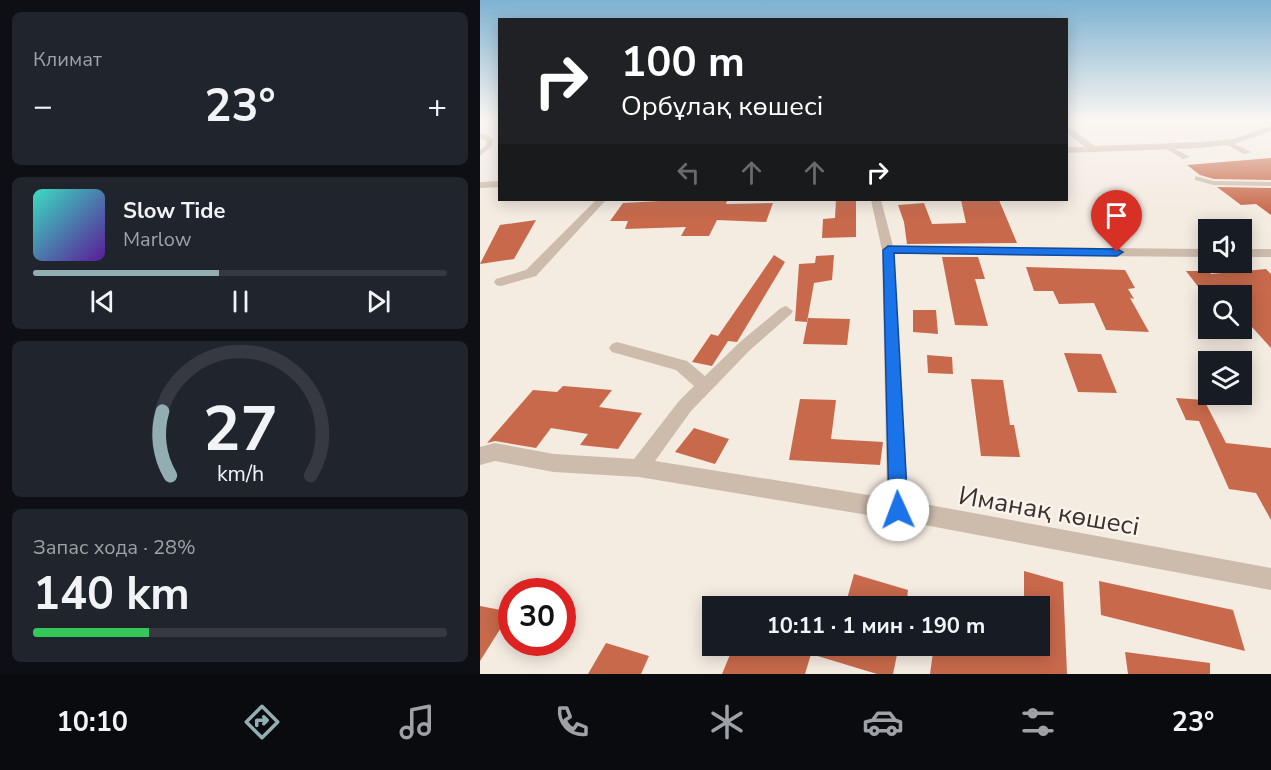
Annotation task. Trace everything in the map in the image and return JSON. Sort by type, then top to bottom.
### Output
[{"type":"street","points":[[480,185],[498,184]]},
{"type":"street","points":[[501,282],[531,273],[600,201]]},
{"type":"street","points":[[876,201],[888,250],[898,510]]},
{"type":"street","points":[[888,250],[1198,253]]},
{"type":"street","points":[[1252,253],[1271,253]]},
{"type":"street","points":[[639,468],[685,406],[745,346],[786,311]]},
{"type":"street","points":[[617,348],[681,365],[705,386]]},
{"type":"street","name":"Иманақ көшесі","points":[[480,456],[495,452],[554,463],[639,468],[898,510],[1271,579]]},
{"type":"lane","points":[[1173,150],[1185,157]]},
{"type":"lane","points":[[1198,178],[1214,183],[1271,184]]},
{"type":"building","points":[[1271,158],[1271,180],[1214,179],[1200,175],[1187,165]]},
{"type":"building","points":[[1217,187],[1271,188],[1271,215],[1256,204],[1241,205]]},
{"type":"building","points":[[727,201],[726,204],[773,203],[766,222],[717,220],[709,236],[681,236],[686,227],[625,229],[628,221],[610,221],[623,203]]},
{"type":"building","points":[[836,201],[856,201],[856,237],[822,238],[823,219],[835,218]]},
{"type":"building","points":[[961,201],[999,201],[1017,243],[907,244],[904,222],[898,205],[924,203],[932,224],[966,223]]},
{"type":"building","points":[[536,220],[514,259],[480,264],[500,225]]},
{"type":"building","points":[[774,255],[785,262],[737,342],[728,341],[712,366],[692,362],[711,334],[718,336]]},
{"type":"building","points":[[834,255],[832,280],[814,283],[807,322],[795,321],[799,264],[815,263],[816,256]]},
{"type":"building","points":[[942,257],[978,257],[985,279],[975,279],[988,326],[955,325]]},
{"type":"building","points":[[1026,267],[1125,270],[1135,288],[1128,289],[1134,299],[1130,298],[1149,332],[1106,330],[1094,303],[1059,304],[1053,291],[1034,291]]},
{"type":"building","points":[[1266,269],[1271,274],[1271,348],[1252,327],[1252,285],[1198,287],[1186,271],[1211,274],[1252,273],[1252,270]]},
{"type":"building","points":[[913,310],[936,310],[938,334],[913,332]]},
{"type":"building","points":[[808,318],[850,319],[847,345],[803,344]]},
{"type":"building","points":[[1064,353],[1101,354],[1117,393],[1078,392]]},
{"type":"building","points":[[927,355],[952,357],[953,374],[928,373]]},
{"type":"building","points":[[971,379],[1003,380],[1010,425],[1014,425],[1020,457],[981,456]]},
{"type":"building","points":[[563,386],[612,390],[599,407],[642,413],[618,449],[580,445],[588,434],[551,428],[536,448],[495,441],[487,443],[533,390],[557,392]]},
{"type":"building","points":[[1176,398],[1198,400],[1198,405],[1207,405],[1226,443],[1271,448],[1271,520],[1256,493],[1229,489],[1199,421],[1186,420]]},
{"type":"building","points":[[800,399],[836,400],[831,439],[883,442],[880,465],[789,460]]},
{"type":"building","points":[[694,428],[729,439],[715,464],[675,452]]},
{"type":"building","points":[[1024,571],[1063,582],[1067,674],[930,674],[932,656],[1050,656],[1050,596],[1024,596]]},
{"type":"building","points":[[854,574],[908,590],[907,596],[848,596]]},
{"type":"building","points":[[1099,581],[1233,610],[1245,651],[1101,615]]},
{"type":"building","points":[[480,606],[498,609],[498,633],[480,661]]},
{"type":"building","points":[[606,643],[649,656],[641,674],[588,674]]},
{"type":"building","points":[[1125,652],[1210,663],[1210,674],[1128,674]]},
{"type":"building","points":[[729,656],[810,656],[805,674],[722,674]]},
{"type":"building","points":[[818,656],[897,656],[893,674],[877,674]]},
{"type":"route","points":[[898,510],[888,250],[1117,252]]}]
